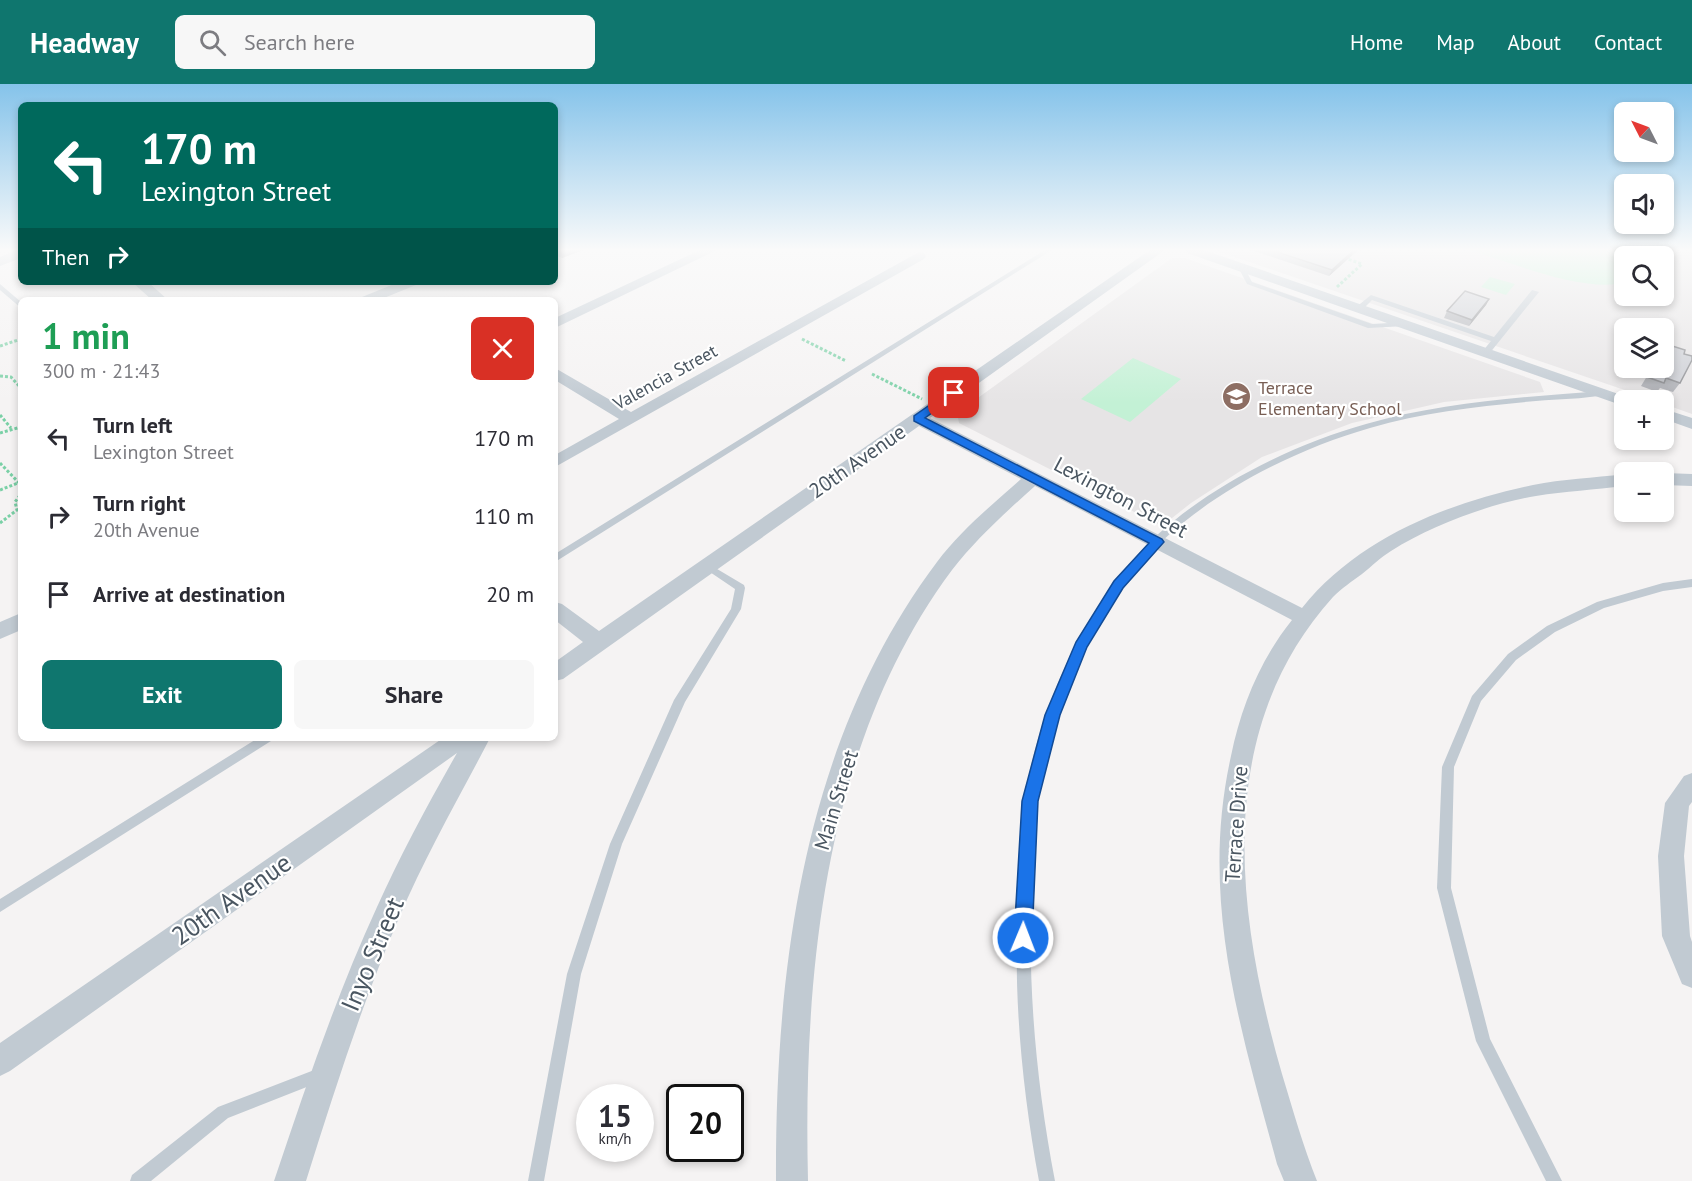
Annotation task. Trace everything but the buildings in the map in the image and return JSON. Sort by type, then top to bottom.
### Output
[{"type":"street","points":[[558,323],[603,301]]},
{"type":"street","name":"Valencia Street","points":[[558,460],[840,301]]},
{"type":"street","name":"20th Avenue","points":[[558,670],[1085,301]]},
{"type":"street","points":[[1339,301],[1614,397]]},
{"type":"street","points":[[558,375],[631,419]]},
{"type":"street","points":[[1674,417],[1691,421]]},
{"type":"street","name":"Lexington Street","points":[[917,418],[1303,617]]},
{"type":"street","name":"Main Street","points":[[792,1181],[790,1127],[797,989],[814,873],[840,775],[871,695],[904,625],[945,565],[990,517],[1034,477]]},
{"type":"street","points":[[1674,479],[1692,480]]},
{"type":"street","name":"Terrace Drive","points":[[1300,1181],[1293,1164],[1246,995],[1232,892],[1231,853],[1236,781],[1242,743],[1251,714],[1272,665],[1303,617],[1337,580],[1394,539],[1439,518],[1498,498],[1575,484],[1614,481]]},
{"type":"street","points":[[558,611],[598,642]]},
{"type":"street","points":[[0,631],[18,622]]},
{"type":"street","name":"20th Avenue","points":[[0,1061],[457,741]]},
{"type":"street","name":"Inyo Street","points":[[290,1181],[326,1072],[386,916],[437,809],[476,741]]},
{"type":"street","points":[[1692,783],[1677,802],[1671,855],[1676,936],[1692,974]]},
{"type":"lane","points":[[558,557],[966,301]]},
{"type":"lane","points":[[1300,301],[1371,326],[1406,324]]},
{"type":"lane","points":[[1359,308],[1366,301]]},
{"type":"lane","points":[[1383,301],[1496,340]]},
{"type":"lane","points":[[1486,352],[1528,301]]},
{"type":"lane","points":[[1047,1181],[1034,1115],[1022,996],[1024,899],[1030,801],[1052,715],[1081,646],[1118,585],[1158,542],[1200,507],[1238,481],[1281,459],[1335,436],[1429,411],[1476,404],[1602,393]]},
{"type":"lane","points":[[536,1181],[574,974],[616,844],[680,700],[736,609],[740,588],[707,566]]},
{"type":"lane","points":[[1554,1181],[1483,1041],[1444,888],[1448,767],[1476,699],[1512,657],[1551,629],[1601,604],[1663,587],[1692,583]]},
{"type":"lane","points":[[0,906],[262,741]]},
{"type":"lane","points":[[138,1181],[223,1112],[326,1072]]},
{"type":"path","points":[[0,346],[18,340]]},
{"type":"path","points":[[0,376],[11,377],[18,385]]},
{"type":"path","points":[[0,415],[12,428]]},
{"type":"path","points":[[0,433],[18,428]]},
{"type":"path","points":[[0,463],[18,483]]},
{"type":"path","points":[[0,490],[18,484]]},
{"type":"path","points":[[0,523],[17,510],[15,502],[18,498]]},
{"type":"shaded area","name":"Terrace Elementary School","points":[[1112,301],[1309,301],[1540,382],[1544,392],[1444,402],[1352,423],[1262,457],[1191,503],[1162,526],[959,423],[957,413]]},
{"type":"shaded area","points":[[1364,301],[1614,301],[1614,306],[1674,306],[1674,301],[1692,301],[1692,414],[1674,408],[1674,390],[1625,390]]},
{"type":"green space","points":[[1133,358],[1181,379],[1130,422],[1081,399]]},
{"type":"place","name":"Terrace Elementary School","points":[[1237,397]]},
{"type":"route","points":[[954,393],[917,418],[1158,542],[1118,585],[1081,646],[1052,715],[1030,801],[1023,938]]}]
